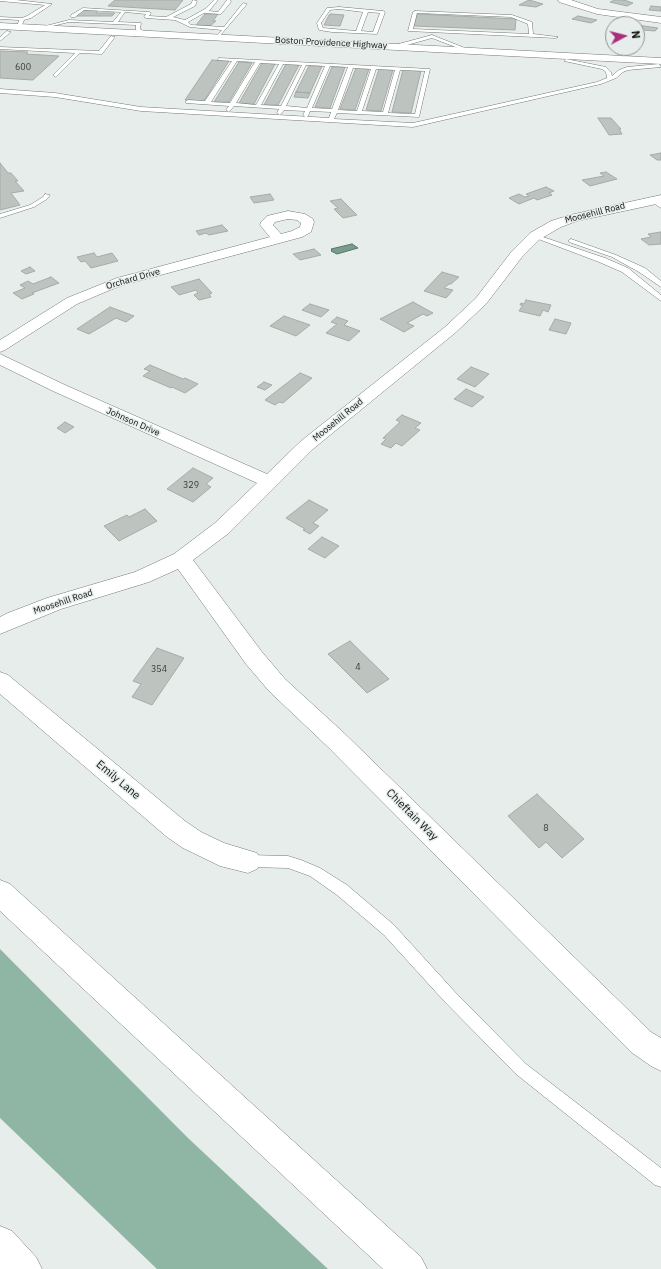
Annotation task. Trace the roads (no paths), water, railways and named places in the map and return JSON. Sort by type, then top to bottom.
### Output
[{"type":"main road","name":"Boston Providence Highway","points":[[0,26],[20,23],[40,28],[141,29],[218,37],[468,50],[660,65]]},
{"type":"main road","name":"Boston Providence Highway","points":[[4,32],[660,65]]},
{"type":"main road","points":[[0,893],[409,1269]]},
{"type":"main road","points":[[0,1243],[24,1269]]},
{"type":"street","points":[[562,0],[597,11],[661,20]]},
{"type":"street","name":"Moosehill Road","points":[[0,626],[54,603],[142,577],[181,559],[222,528],[268,481],[319,435],[462,319],[481,301],[518,254],[539,234],[556,224],[574,218],[658,202]]},
{"type":"street","name":"Orchard Drive","points":[[0,347],[72,301],[105,287],[278,239]]},
{"type":"street","name":"Johnson Drive","points":[[0,359],[59,388],[268,481]]},
{"type":"street","name":"Chieftain Way","points":[[181,559],[254,658],[277,685],[336,740],[641,1042],[661,1056]]},
{"type":"street","name":"Emily Lane","points":[[0,681],[176,829],[192,840],[220,854],[248,861]]},
{"type":"lane","points":[[0,0],[50,4],[20,23],[0,18]]},
{"type":"lane","points":[[184,22],[204,12],[216,0]]},
{"type":"lane","points":[[168,18],[193,5],[195,1]]},
{"type":"lane","points":[[204,12],[219,13],[229,1]]},
{"type":"lane","points":[[218,37],[245,4]]},
{"type":"lane","points":[[40,28],[69,21],[114,23],[141,29],[149,13],[83,9],[73,16]]},
{"type":"lane","points":[[328,9],[357,9],[366,11],[383,12],[374,32],[332,31],[322,29],[319,23],[328,9]]},
{"type":"lane","points":[[114,23],[124,11]]},
{"type":"lane","points":[[358,32],[366,11]]},
{"type":"lane","points":[[531,36],[530,24],[512,16],[415,12],[410,30],[433,33],[556,37]]},
{"type":"lane","points":[[146,17],[168,18],[184,22],[190,26],[225,29]]},
{"type":"lane","points":[[328,43],[332,31]]},
{"type":"lane","points":[[0,40],[4,32]]},
{"type":"lane","points":[[393,46],[407,44],[433,33]]},
{"type":"lane","points":[[433,33],[453,46],[468,50]]},
{"type":"lane","points":[[0,48],[100,53],[113,37]]},
{"type":"lane","points":[[56,75],[79,52]]},
{"type":"lane","points":[[188,102],[417,116],[428,70],[219,59]]},
{"type":"lane","points":[[207,103],[235,60]]},
{"type":"lane","points":[[566,60],[604,68],[608,72],[610,79]]},
{"type":"lane","points":[[227,114],[258,61]]},
{"type":"lane","points":[[258,106],[282,62]]},
{"type":"lane","points":[[279,117],[305,63]]},
{"type":"lane","points":[[304,119],[328,64]]},
{"type":"lane","points":[[0,90],[56,95],[134,108],[407,125],[423,124],[599,83],[610,79],[627,69],[660,65]]},
{"type":"lane","points":[[331,120],[352,66]]},
{"type":"lane","points":[[359,112],[374,67]]},
{"type":"lane","points":[[385,114],[398,68]]},
{"type":"lane","points":[[0,216],[32,206],[45,198],[46,195]]},
{"type":"lane","points":[[539,234],[614,256],[642,270],[661,285]]},
{"type":"lane","points":[[539,234],[625,270],[661,299]]},
{"type":"lane","points":[[248,861],[288,862],[301,866],[315,872],[342,890],[389,930],[445,992],[521,1069],[661,1179]]}]
